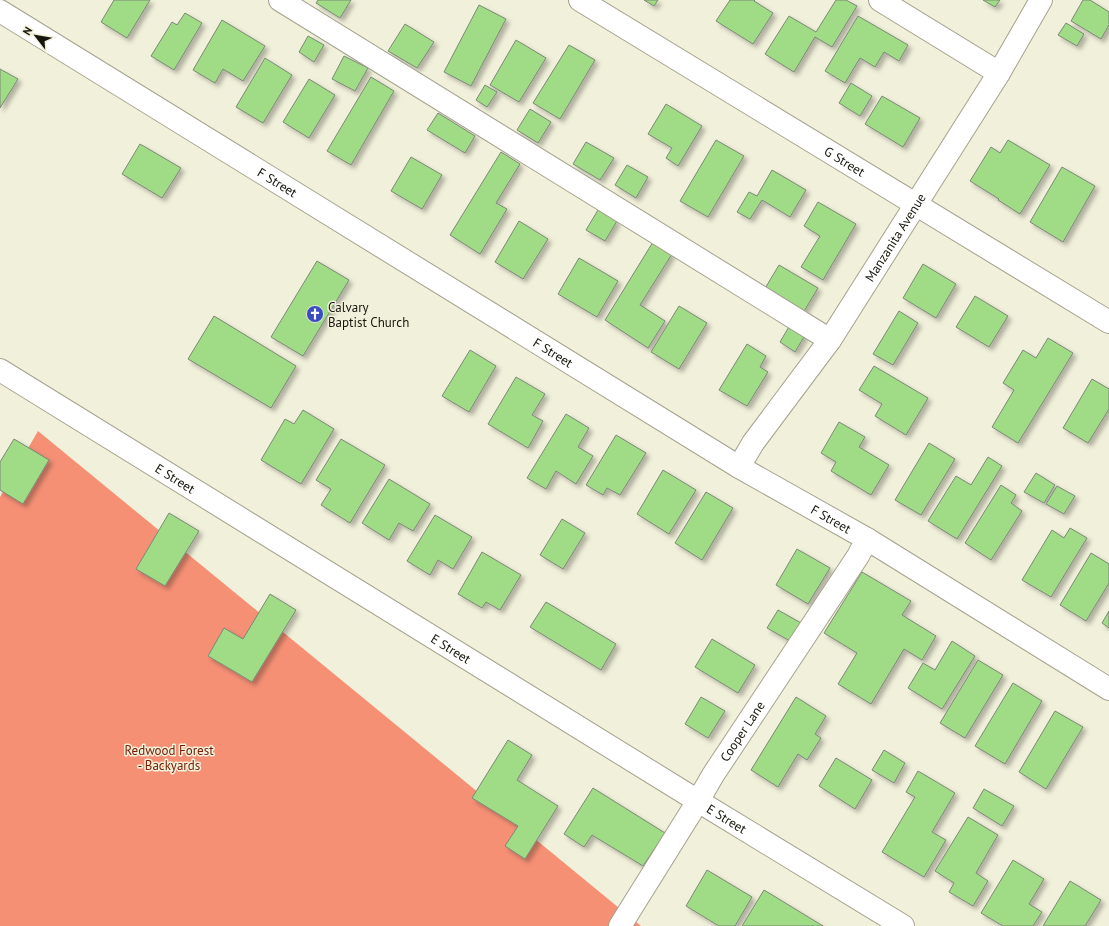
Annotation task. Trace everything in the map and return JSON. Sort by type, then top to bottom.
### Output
[{"type":"street","points":[[280,0],[830,340]]},
{"type":"street","name":"G Street","points":[[580,0],[1109,322]]},
{"type":"street","points":[[880,0],[999,73]]},
{"type":"street","name":"Manzanita Avenue","points":[[739,467],[753,444],[830,340],[999,73],[1041,0]]},
{"type":"street","name":"F Street","points":[[0,11],[739,467],[867,539],[1109,689]]},
{"type":"street","name":"E Street","points":[[0,370],[903,926]]},
{"type":"street","name":"Cooper Lane","points":[[620,926],[713,775],[858,556],[867,539]]},
{"type":"green space","name":"Redwood Forest - Backyards","points":[[38,431],[641,926],[0,926],[0,497]]},
{"type":"building","points":[[114,0],[150,0],[127,38],[101,22]]},
{"type":"building","points":[[318,0],[351,0],[340,18],[316,3]]},
{"type":"building","points":[[644,0],[658,0],[654,6]]},
{"type":"building","points":[[730,0],[755,0],[754,1],[773,13],[753,44],[716,21]]},
{"type":"building","points":[[836,0],[846,0],[857,6],[832,47],[815,37],[794,72],[765,54],[789,16],[816,32]]},
{"type":"building","points":[[983,0],[1000,0],[995,7]]},
{"type":"building","points":[[1083,0],[1090,0],[1109,12],[1109,25],[1101,39],[1071,21]]},
{"type":"building","points":[[479,5],[506,19],[471,86],[444,72]]},
{"type":"building","points":[[185,13],[202,23],[174,70],[151,56],[172,22],[177,25]]},
{"type":"building","points":[[858,16],[908,45],[899,61],[884,52],[875,67],[860,58],[845,83],[825,71]]},
{"type":"building","points":[[222,20],[265,46],[243,81],[223,69],[215,83],[193,70]]},
{"type":"building","points":[[1066,23],[1084,34],[1077,46],[1058,35]]},
{"type":"building","points":[[405,24],[434,42],[417,68],[388,51]]},
{"type":"building","points":[[308,36],[324,45],[314,62],[299,52]]},
{"type":"building","points":[[516,40],[546,58],[519,102],[490,85]]},
{"type":"building","points":[[569,45],[595,60],[560,119],[533,103]]},
{"type":"building","points":[[344,56],[368,68],[355,91],[332,79]]},
{"type":"building","points":[[265,58],[292,75],[263,123],[236,107]]},
{"type":"building","points":[[0,69],[18,79],[0,108]]},
{"type":"building","points":[[371,77],[394,91],[351,165],[327,151]]},
{"type":"building","points":[[309,79],[335,95],[309,138],[283,122]]},
{"type":"building","points":[[851,83],[872,96],[860,116],[839,103]]},
{"type":"building","points":[[485,85],[497,92],[487,107],[476,100]]},
{"type":"building","points":[[882,96],[920,118],[903,147],[865,124]]},
{"type":"building","points":[[666,104],[702,126],[678,166],[666,158],[672,148],[648,134]]},
{"type":"building","points":[[530,109],[551,122],[538,143],[517,130]]},
{"type":"building","points":[[438,113],[475,136],[465,153],[427,130]]},
{"type":"building","points":[[716,140],[744,156],[708,217],[680,201]]},
{"type":"building","points":[[1008,140],[1050,165],[1020,214],[970,181],[991,147],[1000,153]]},
{"type":"building","points":[[586,142],[614,158],[600,180],[573,164]]},
{"type":"building","points":[[140,144],[181,168],[162,198],[122,174]]},
{"type":"building","points":[[501,152],[520,164],[496,203],[507,209],[480,254],[450,235]]},
{"type":"building","points":[[411,157],[442,175],[422,209],[391,191]]},
{"type":"building","points":[[627,165],[648,177],[636,198],[615,185]]},
{"type":"building","points":[[1062,167],[1095,186],[1063,242],[1030,222]]},
{"type":"building","points":[[772,170],[806,190],[790,217],[762,200],[750,219],[737,212],[749,192],[757,196]]},
{"type":"building","points":[[818,202],[856,224],[823,280],[801,267],[820,236],[804,226]]},
{"type":"building","points":[[598,210],[617,221],[605,241],[586,230]]},
{"type":"building","points":[[519,221],[548,239],[523,279],[495,262]]},
{"type":"building","points":[[653,242],[672,254],[640,305],[665,321],[648,348],[605,320]]},
{"type":"building","points":[[579,258],[618,281],[597,317],[558,294]]},
{"type":"building","points":[[317,261],[349,280],[303,356],[271,337]]},
{"type":"building","points":[[923,264],[956,284],[936,318],[903,298]]},
{"type":"building","points":[[779,265],[818,288],[803,313],[764,290]]},
{"type":"building","points":[[975,296],[1008,316],[989,347],[956,327]]},
{"type":"building","points":[[679,306],[707,323],[679,369],[651,352]]},
{"type":"building","points":[[899,311],[918,323],[893,365],[873,354]]},
{"type":"building","points":[[214,316],[296,366],[271,408],[188,359]]},
{"type":"building","points":[[790,325],[805,335],[795,352],[780,342]]},
{"type":"building","points":[[1048,338],[1073,353],[1018,443],[992,427],[1014,390],[1003,383],[1023,350],[1036,358]]},
{"type":"building","points":[[747,344],[766,356],[760,367],[768,372],[747,406],[719,390]]},
{"type":"building","points":[[470,350],[496,366],[469,412],[442,396]]},
{"type":"building","points":[[874,366],[928,398],[906,435],[875,416],[882,404],[859,390]]},
{"type":"building","points":[[516,377],[545,394],[532,415],[543,421],[528,448],[488,424]]},
{"type":"building","points":[[1092,379],[1109,389],[1109,409],[1088,443],[1063,428]]},
{"type":"building","points":[[303,410],[334,429],[301,484],[261,460],[285,419],[294,424]]},
{"type":"building","points":[[566,414],[589,428],[578,447],[593,456],[576,484],[556,471],[546,489],[527,478]]},
{"type":"building","points":[[839,422],[865,437],[859,447],[889,465],[871,495],[831,471],[836,462],[821,453]]},
{"type":"building","points":[[616,435],[646,453],[620,495],[607,488],[603,495],[586,485]]},
{"type":"building","points":[[14,439],[49,460],[23,504],[0,490],[0,462]]},
{"type":"building","points":[[341,439],[385,465],[350,523],[321,505],[331,489],[316,480]]},
{"type":"building","points":[[929,443],[955,459],[921,515],[895,500]]},
{"type":"building","points":[[988,457],[1002,466],[957,539],[928,521],[956,476],[971,485]]},
{"type":"building","points":[[663,470],[696,490],[669,534],[637,514]]},
{"type":"building","points":[[1036,473],[1055,485],[1044,503],[1024,492]]},
{"type":"building","points":[[389,479],[430,504],[413,531],[399,523],[389,540],[362,523]]},
{"type":"building","points":[[1001,485],[1016,495],[1011,503],[1022,511],[991,560],[965,543]]},
{"type":"building","points":[[1057,486],[1075,496],[1064,514],[1046,504]]},
{"type":"building","points":[[706,492],[733,508],[702,560],[675,543]]},
{"type":"building","points":[[169,513],[199,531],[165,586],[136,569]]},
{"type":"building","points":[[435,515],[472,537],[453,569],[438,560],[430,575],[407,561]]},
{"type":"building","points":[[562,519],[585,533],[563,569],[540,555]]},
{"type":"building","points":[[1070,528],[1087,538],[1051,597],[1022,580],[1052,530],[1064,538]]},
{"type":"building","points":[[797,549],[830,568],[808,604],[776,585]]},
{"type":"building","points":[[482,552],[521,575],[500,610],[486,602],[482,608],[458,594]]},
{"type":"building","points":[[1091,553],[1109,564],[1109,583],[1086,621],[1060,605]]},
{"type":"building","points":[[862,572],[911,601],[902,615],[936,636],[922,660],[904,649],[871,704],[838,684],[857,653],[824,633]]},
{"type":"building","points":[[270,594],[296,610],[252,682],[208,656],[224,628],[243,639]]},
{"type":"building","points":[[546,602],[616,644],[601,670],[530,627]]},
{"type":"building","points":[[778,610],[801,623],[790,641],[767,628]]},
{"type":"building","points":[[1109,611],[1109,628],[1102,623]]},
{"type":"building","points":[[712,639],[755,665],[738,693],[695,667]]},
{"type":"building","points":[[952,641],[975,656],[942,709],[908,688],[923,663],[935,670]]},
{"type":"building","points":[[978,660],[1003,675],[965,738],[940,723]]},
{"type":"building","points":[[1013,683],[1042,701],[1005,764],[975,746]]},
{"type":"building","points":[[701,697],[725,711],[708,738],[685,724]]},
{"type":"building","points":[[796,697],[826,716],[815,734],[821,738],[807,760],[798,754],[778,787],[751,770]]},
{"type":"building","points":[[1055,711],[1083,727],[1046,789],[1019,772]]},
{"type":"building","points":[[508,740],[532,755],[517,780],[558,806],[525,859],[505,846],[518,826],[472,798]]},
{"type":"building","points":[[884,750],[905,763],[894,783],[872,770]]},
{"type":"building","points":[[836,758],[872,780],[855,809],[819,786]]},
{"type":"building","points":[[918,771],[955,793],[932,832],[946,840],[924,877],[882,852],[915,797],[906,792]]},
{"type":"building","points":[[593,788],[665,833],[643,866],[592,835],[584,847],[564,834]]},
{"type":"building","points":[[984,789],[1014,806],[1002,826],[973,808]]},
{"type":"building","points":[[968,817],[998,835],[976,873],[988,881],[973,906],[949,892],[954,883],[935,871]]},
{"type":"building","points":[[1013,860],[1044,879],[1029,904],[1042,912],[1033,926],[1003,926],[981,913]]},
{"type":"building","points":[[707,870],[752,897],[735,926],[719,926],[686,906]]},
{"type":"building","points":[[1070,881],[1101,900],[1085,926],[1043,926]]},
{"type":"building","points":[[764,890],[823,926],[742,926]]},
{"type":"place","name":"Calvary Baptist Church","points":[[315,314]]}]
